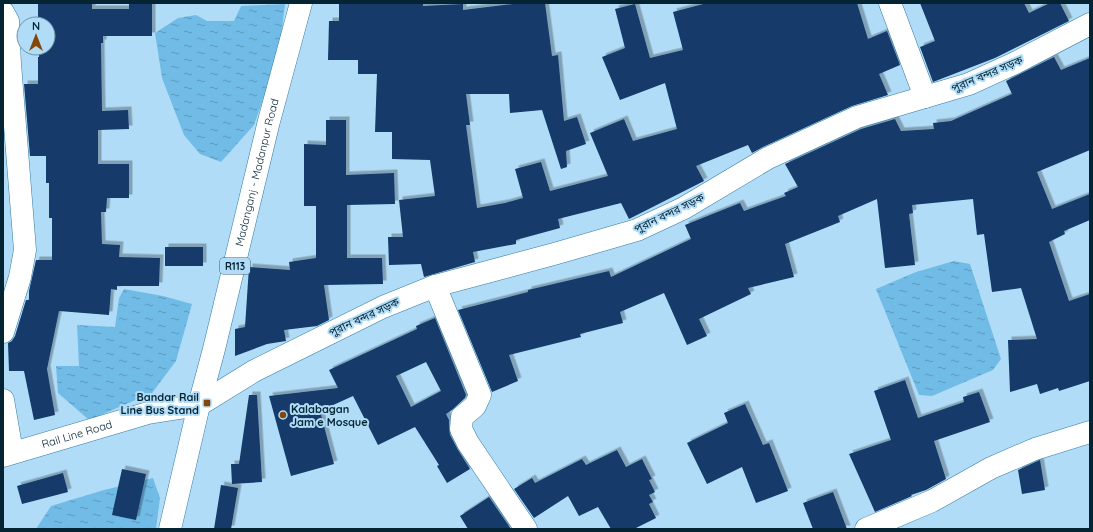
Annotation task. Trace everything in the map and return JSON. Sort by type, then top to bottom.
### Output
[{"type":"street","name":"Madanganj - Madanpur Road","points":[[170,529],[199,404],[301,3]]},
{"type":"street","points":[[890,3],[926,97]]},
{"type":"street","points":[[3,12],[8,21],[25,250],[20,277],[3,332]]},
{"type":"street","name":"পুরান বন্দর সড়ক","points":[[199,404],[254,371],[383,307],[435,286],[637,230],[684,208],[782,151],[857,117],[969,84],[1015,63],[1090,24]]},
{"type":"street","points":[[435,286],[480,395],[475,406],[462,417],[461,429],[468,443],[526,529]]},
{"type":"street","points":[[3,400],[7,454]]},
{"type":"street","name":"Rail Line Road","points":[[7,454],[148,413],[199,404]]},
{"type":"street","points":[[866,529],[932,500],[991,468],[1035,449],[1090,432]]},
{"type":"water","points":[[285,4],[279,54],[254,125],[221,162],[200,154],[184,135],[162,78],[155,33],[178,18],[196,15],[207,21],[234,21],[241,6]]},
{"type":"water","points":[[954,261],[970,264],[1001,359],[993,370],[932,396],[919,395],[876,289],[916,272]]},
{"type":"water","points":[[124,289],[163,296],[192,304],[176,361],[152,393],[89,420],[58,393],[56,366],[79,366],[77,325],[115,327],[119,298]]},
{"type":"water","points":[[153,478],[160,498],[156,529],[36,529],[51,506],[104,490]]},
{"type":"building","points":[[38,3],[92,3],[92,9],[129,9],[129,3],[152,3],[152,36],[103,36],[103,43],[101,43],[102,111],[128,110],[129,129],[98,130],[98,164],[129,164],[129,198],[107,198],[106,212],[101,212],[102,244],[120,245],[119,257],[160,258],[159,286],[117,286],[117,290],[111,289],[109,315],[59,311],[47,369],[55,415],[34,420],[24,371],[9,371],[8,343],[12,341],[15,336],[26,300],[29,300],[29,291],[36,260],[52,260],[52,218],[49,218],[49,183],[46,183],[46,156],[30,156],[24,84],[38,84],[39,56],[56,56],[56,16],[38,16]]},
{"type":"building","points":[[339,3],[423,3],[423,6],[463,4],[463,10],[521,3],[545,3],[552,56],[558,55],[564,121],[577,117],[586,144],[566,151],[567,167],[561,169],[542,110],[510,113],[509,94],[466,94],[470,125],[466,125],[477,208],[523,198],[515,169],[541,162],[550,191],[608,176],[590,133],[624,119],[633,141],[677,129],[665,83],[620,100],[602,57],[625,48],[615,9],[635,4],[650,58],[683,50],[673,12],[707,3],[857,3],[868,39],[887,31],[900,65],[879,74],[888,95],[852,106],[752,153],[748,145],[696,166],[704,181],[629,219],[621,203],[558,219],[560,228],[516,240],[516,244],[473,252],[475,262],[424,277],[421,264],[389,265],[388,237],[403,237],[399,200],[435,196],[430,160],[392,159],[392,132],[375,132],[377,74],[358,74],[358,60],[328,60],[329,21],[339,21]]},
{"type":"building","points":[[920,3],[1024,3],[1029,13],[1050,3],[1060,3],[1069,21],[995,58],[933,82],[920,47],[935,41]]},
{"type":"building","points":[[1054,57],[1061,70],[1090,58],[1090,150],[1037,172],[1052,209],[1090,194],[1090,220],[1064,231],[1065,234],[1049,242],[1069,301],[1090,294],[1090,381],[1059,391],[1058,388],[1040,394],[1037,384],[1010,392],[1008,340],[1037,339],[1021,288],[992,292],[984,234],[977,235],[973,199],[912,205],[913,213],[909,214],[915,265],[885,268],[877,199],[838,216],[840,222],[785,244],[794,277],[748,288],[751,294],[699,319],[707,336],[687,345],[664,293],[620,312],[623,323],[580,334],[581,337],[509,355],[518,381],[492,392],[458,310],[528,292],[528,290],[609,271],[611,277],[691,239],[685,225],[740,203],[744,211],[786,196],[784,193],[798,187],[785,164],[861,129],[895,119],[901,131],[934,129],[933,123],[951,121],[1012,94],[1006,81]]},
{"type":"building","points":[[326,120],[346,120],[346,175],[394,173],[395,204],[347,205],[347,258],[382,258],[383,284],[324,285],[329,320],[317,326],[284,330],[286,341],[267,344],[235,356],[235,329],[245,327],[249,267],[290,270],[289,262],[316,258],[316,206],[304,206],[304,144],[326,145]]},
{"type":"building","points":[[165,247],[203,247],[203,266],[165,266]]},
{"type":"building","points":[[435,318],[466,395],[465,398],[446,414],[449,420],[450,435],[470,469],[447,483],[437,466],[439,465],[415,427],[378,445],[353,396],[320,411],[334,464],[291,476],[269,396],[338,388],[329,370],[417,329],[416,326]],"holes":[[[426,362],[441,391],[411,407],[396,376]]]},
{"type":"building","points":[[905,380],[918,418],[964,402],[963,397],[979,392],[990,422],[934,441],[946,479],[926,490],[911,495],[912,496],[875,512],[849,454],[891,440],[874,391]]},
{"type":"building","points":[[249,395],[257,395],[262,482],[232,484],[231,464],[239,464]]},
{"type":"building","points":[[745,404],[763,445],[769,443],[788,491],[756,503],[742,467],[707,484],[687,443],[728,423],[724,413]]},
{"type":"building","points":[[617,450],[626,467],[642,459],[652,479],[649,480],[655,492],[649,495],[653,502],[649,504],[656,518],[634,529],[611,529],[598,507],[579,516],[568,496],[534,518],[514,489],[532,478],[535,483],[582,459],[586,465]]},
{"type":"building","points":[[1040,460],[1045,490],[1022,494],[1018,470]]},
{"type":"building","points":[[122,469],[146,474],[136,520],[112,515]]},
{"type":"building","points":[[63,473],[68,492],[22,504],[17,486]]},
{"type":"building","points":[[221,485],[238,488],[231,529],[214,529]]},
{"type":"building","points":[[833,492],[847,529],[813,529],[803,503]]},
{"type":"building","points":[[489,497],[511,529],[468,529],[460,516]]},
{"type":"place","name":"Bandar Rail Line Bus Stand","points":[[207,403]]},
{"type":"place","name":"Kalabagan Jam e Mosque","points":[[283,415]]}]
